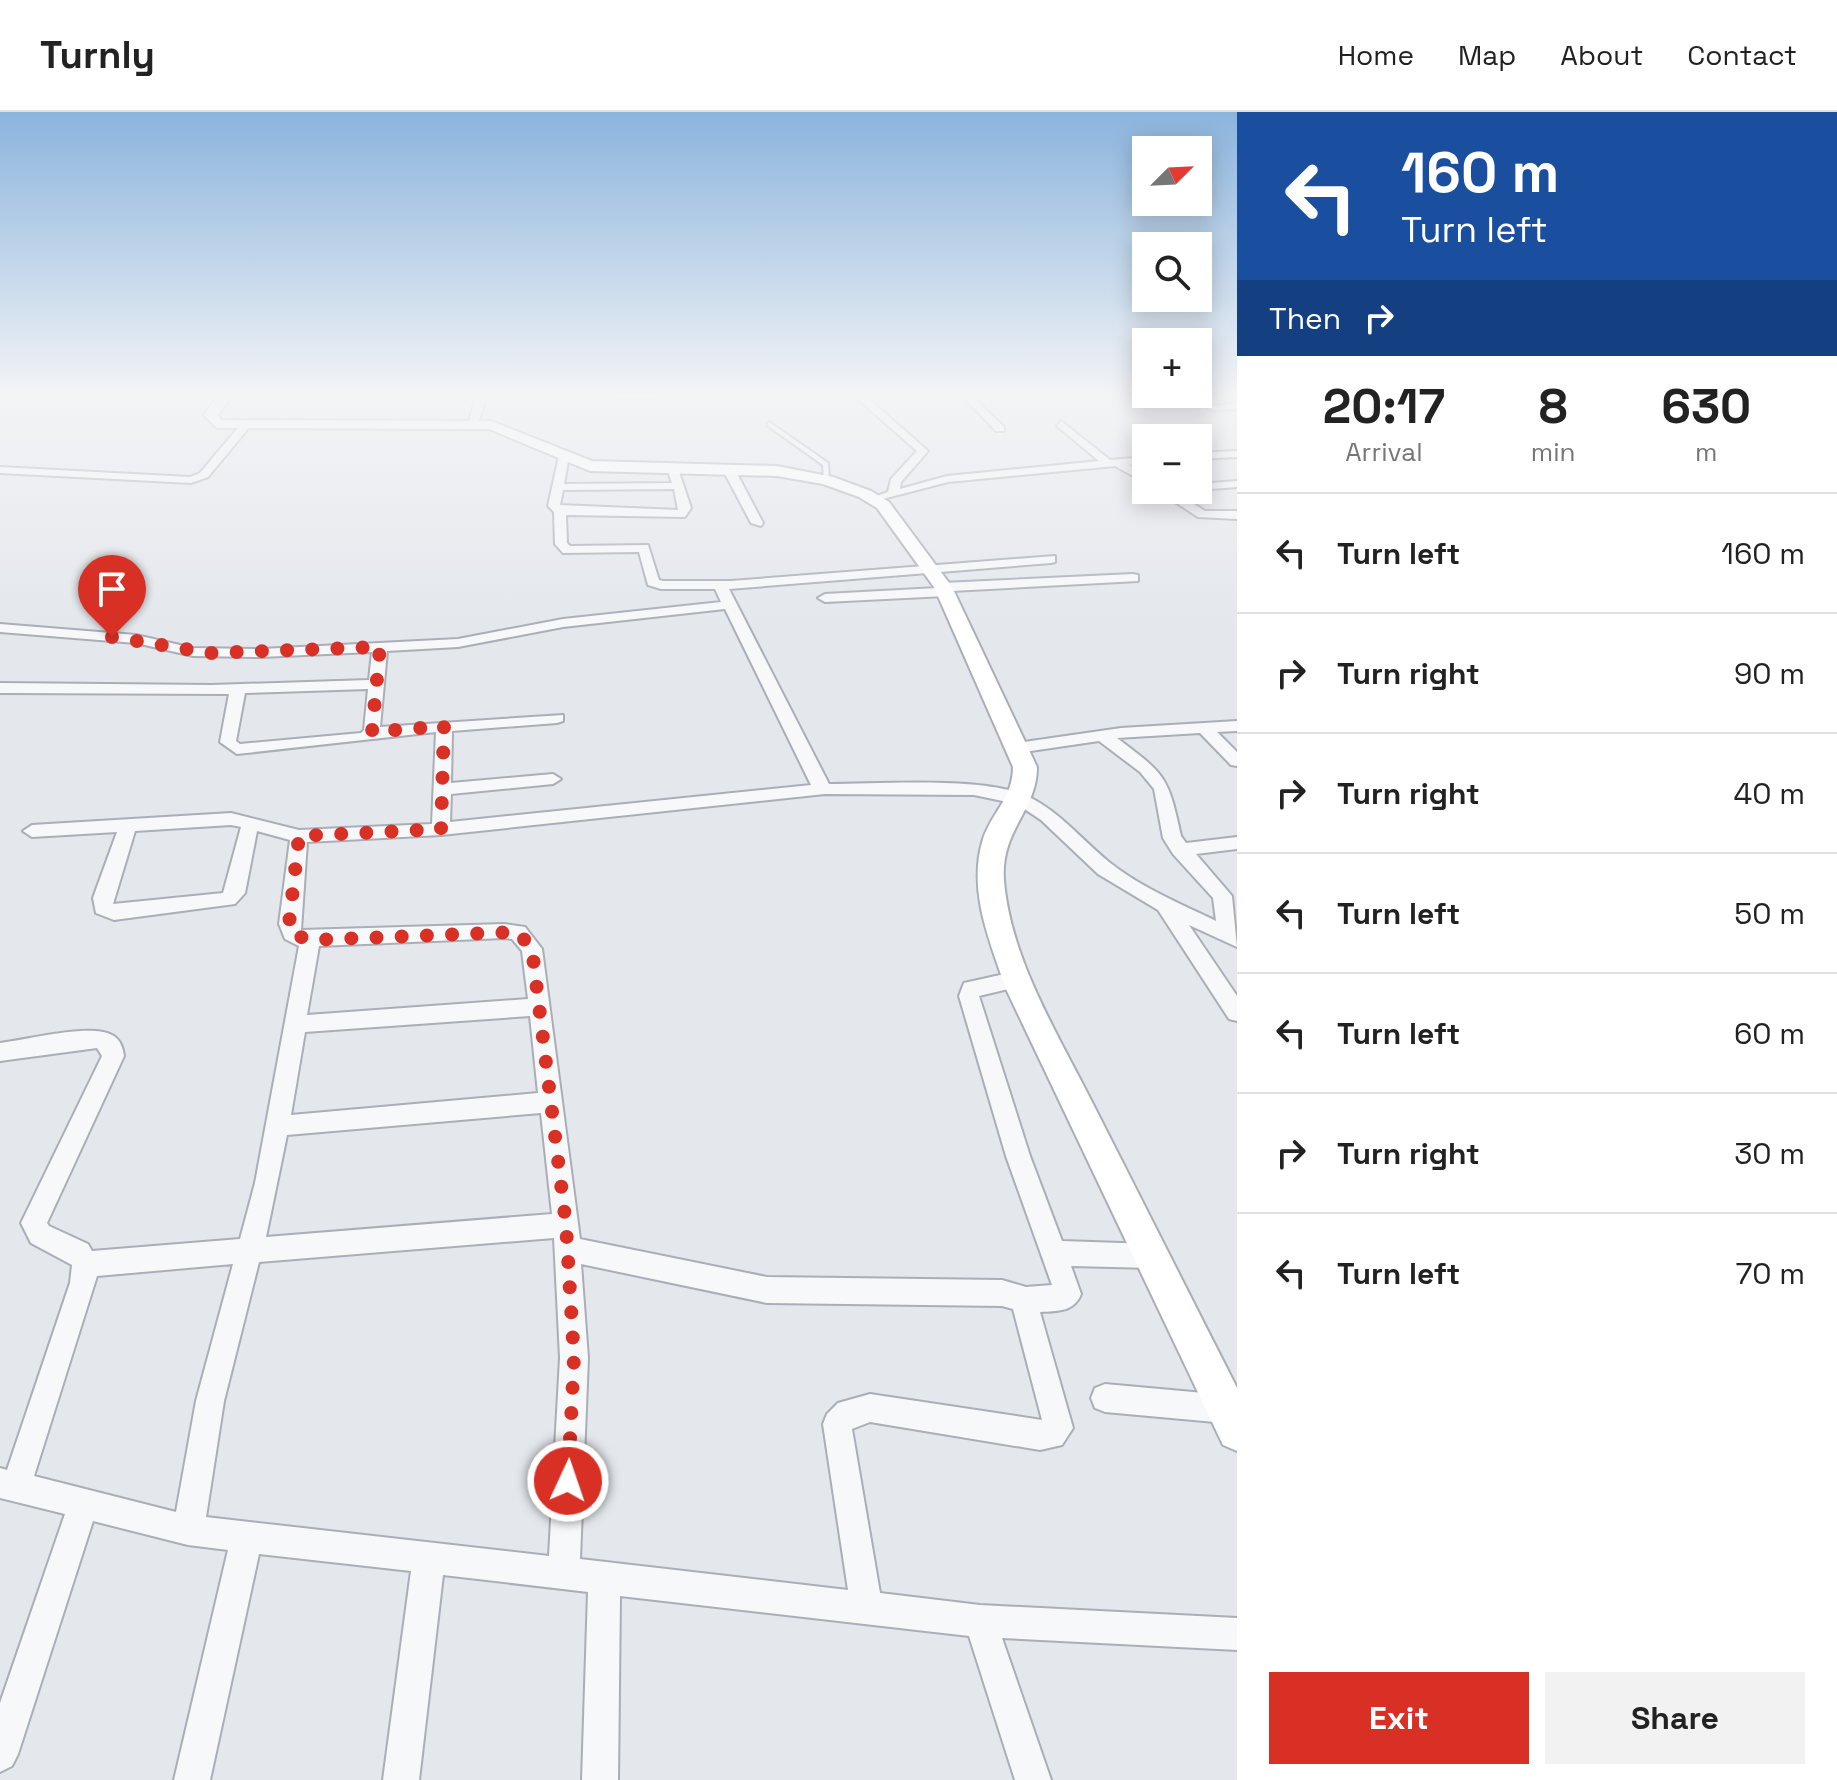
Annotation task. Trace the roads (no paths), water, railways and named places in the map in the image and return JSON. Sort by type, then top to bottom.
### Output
[{"type":"street","points":[[35,472],[191,480],[207,472]]},
{"type":"street","points":[[561,472],[554,506],[560,511],[681,514],[685,508],[676,477]]},
{"type":"street","points":[[632,472],[676,477]]},
{"type":"street","points":[[558,487],[706,472]]},
{"type":"street","points":[[730,472],[757,523]]},
{"type":"street","points":[[830,472],[889,491],[931,482],[1022,472]]},
{"type":"street","points":[[905,472],[889,491],[883,505],[940,583],[1025,767],[1027,784],[1022,800],[1007,816],[997,838],[990,869],[993,897],[1018,979],[1231,1420]]},
{"type":"street","points":[[1212,486],[1237,484]]},
{"type":"street","points":[[1186,504],[1202,514],[1237,515]]},
{"type":"street","points":[[560,511],[561,544],[567,550],[641,548],[646,550],[656,584],[940,583],[1133,578]]},
{"type":"street","points":[[825,598],[940,583],[1051,559]]},
{"type":"street","points":[[720,585],[818,783],[825,789]]},
{"type":"street","points":[[0,628],[136,639],[210,653],[458,643],[563,623],[728,605]]},
{"type":"street","points":[[372,732],[380,647]]},
{"type":"street","points":[[0,688],[238,689],[376,684]]},
{"type":"street","points":[[238,689],[228,742],[237,749],[355,740],[372,732],[557,718]]},
{"type":"street","points":[[441,829],[444,726]]},
{"type":"street","points":[[1017,748],[1103,736],[1237,726]]},
{"type":"street","points":[[1204,728],[1237,761]]},
{"type":"street","points":[[1103,736],[1156,779],[1166,796],[1168,827],[1179,850],[1222,896],[1233,938]]},
{"type":"street","points":[[442,789],[553,779]]},
{"type":"street","points":[[32,831],[231,819],[299,836],[441,829],[825,789],[974,790],[1022,800],[1047,816],[1105,869],[1165,905],[1233,938]]},
{"type":"street","points":[[128,825],[103,898],[103,908],[114,913],[228,899],[235,893],[250,825]]},
{"type":"street","points":[[299,836],[289,924],[292,934],[310,940],[518,932],[532,949],[567,1237],[574,1358],[564,1574]]},
{"type":"street","points":[[1179,850],[1237,843]]},
{"type":"street","points":[[1165,905],[1237,1013]]},
{"type":"street","points":[[188,1530],[210,1401],[277,1126],[310,940]]},
{"type":"street","points":[[85,1264],[249,1250],[567,1237],[767,1290],[1002,1293],[1026,1300],[1065,1297],[1068,1294],[1018,1156],[969,996],[971,989],[982,984],[1018,979]]},
{"type":"street","points":[[295,1024],[539,1007]]},
{"type":"street","points":[[0,1052],[86,1039],[106,1040],[112,1047],[113,1056],[34,1223],[43,1238],[79,1253],[85,1264],[83,1283],[8,1485],[188,1530],[980,1621],[1237,1634]]},
{"type":"street","points":[[277,1126],[551,1102]]},
{"type":"street","points":[[1053,1253],[1151,1256]]},
{"type":"street","points":[[867,1608],[837,1424],[848,1413],[870,1408],[1052,1435],[1058,1428],[1058,1418],[1026,1300]]},
{"type":"street","points":[[1105,1398],[1231,1420]]},
{"type":"street","points":[[0,1754],[84,1502]]},
{"type":"street","points":[[192,1780],[247,1536]]},
{"type":"street","points":[[401,1780],[429,1556]]},
{"type":"street","points":[[600,1780],[604,1577]]},
{"type":"street","points":[[980,1621],[1033,1780]]}]
